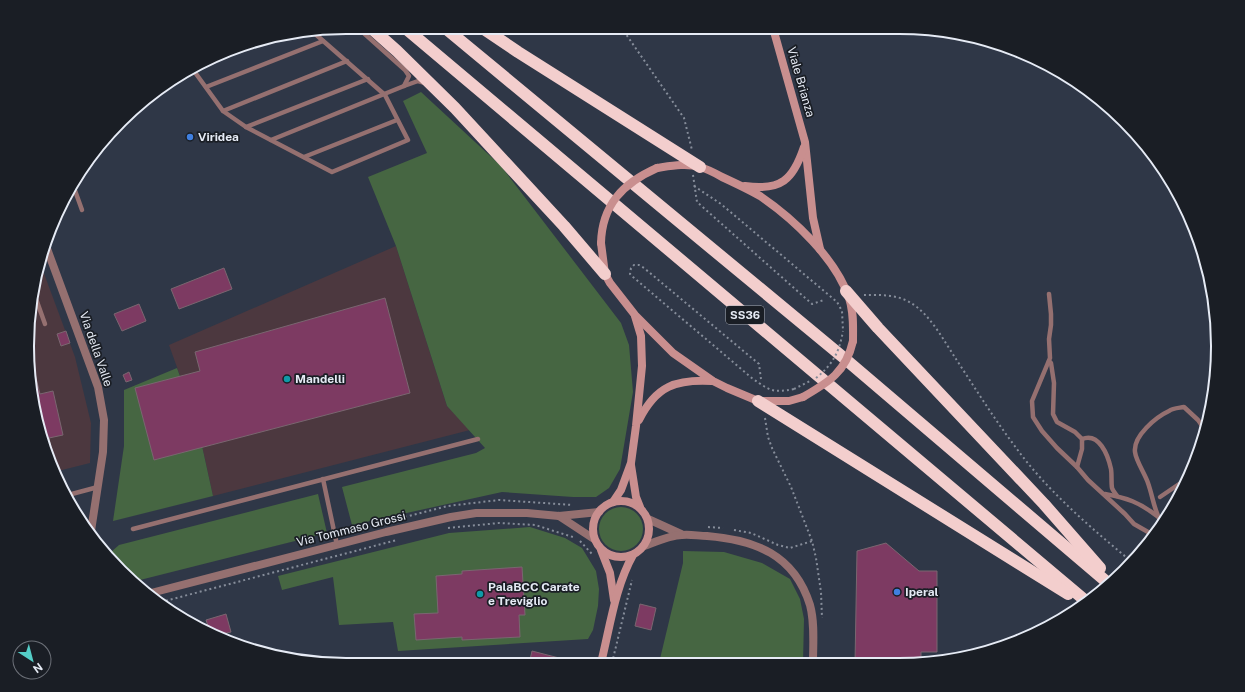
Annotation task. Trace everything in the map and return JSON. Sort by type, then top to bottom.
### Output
[{"type":"highway","points":[[378,34],[432,85],[559,220],[605,274]]},
{"type":"highway","name":"SS36","points":[[412,34],[1082,598]]},
{"type":"highway","name":"SS36","points":[[452,34],[844,358],[1105,581]]},
{"type":"highway","points":[[491,34],[696,171]]},
{"type":"highway","points":[[846,292],[1044,504],[1108,578]]},
{"type":"highway","points":[[758,401],[1079,601]]},
{"type":"main road","name":"Viale Brianza","points":[[775,34],[805,142],[813,218],[820,251]]},
{"type":"main road","points":[[740,185],[766,187],[782,182],[796,168],[805,142]]},
{"type":"main road","points":[[681,164],[696,171],[740,185],[760,196],[785,215],[801,230],[835,270],[850,300],[853,341],[850,355],[832,379],[803,397],[789,401],[758,401],[713,381],[673,353],[635,315],[618,294],[605,274],[600,243],[603,223],[614,200],[633,181],[657,168],[681,164]]},
{"type":"main road","points":[[613,502],[620,490],[631,463],[636,426],[642,366],[641,336],[635,315]]},
{"type":"main road","points":[[636,426],[645,408],[660,391],[684,381],[713,381]]},
{"type":"main road","points":[[602,658],[615,604],[625,571],[633,555],[644,546],[649,537],[650,528],[648,518],[640,507],[636,496],[631,463]]},
{"type":"main road","points":[[615,604],[610,573],[601,549],[594,539],[593,525],[598,512],[613,502],[627,501],[640,507]]},
{"type":"main road","points":[[601,549],[616,557],[633,555]]},
{"type":"street","name":"Via della Valle","points":[[47,257],[98,387],[104,420],[103,452],[91,525]]},
{"type":"street","name":"Via Tommaso Grossi","points":[[154,592],[451,517],[476,513],[527,513],[559,516],[598,512]]},
{"type":"street","name":"Via Tommaso Grossi","points":[[559,516],[594,539]]},
{"type":"street","points":[[648,518],[681,534],[743,541],[770,552],[785,565],[800,582],[810,606],[814,634],[813,658]]},
{"type":"street","points":[[644,546],[681,534]]},
{"type":"lane","points":[[365,34],[405,70],[409,76],[404,86]]},
{"type":"lane","points":[[196,73],[223,111],[246,127],[332,172],[408,140],[385,95],[317,36]]},
{"type":"lane","points":[[206,88],[323,41]]},
{"type":"lane","points":[[223,111],[347,61]]},
{"type":"lane","points":[[246,127],[368,79]]},
{"type":"lane","points":[[270,140],[418,81],[432,85]]},
{"type":"lane","points":[[304,157],[398,120]]},
{"type":"lane","points":[[75,191],[82,210]]},
{"type":"lane","points":[[1049,294],[1052,325],[1049,338],[1049,360],[1032,401],[1033,417],[1042,431],[1057,448],[1078,467],[1088,480],[1134,524],[1149,532]]},
{"type":"lane","points":[[37,303],[45,324]]},
{"type":"lane","points":[[1049,360],[1051,363],[1054,383],[1053,414],[1057,422],[1075,432],[1082,439],[1082,449],[1078,467]]},
{"type":"lane","points":[[1157,516],[1146,476],[1134,453],[1136,441],[1139,435],[1152,422],[1170,410],[1184,407],[1201,424]]},
{"type":"lane","points":[[1082,439],[1087,437],[1093,438],[1101,444],[1111,467],[1112,488],[1117,496]]},
{"type":"lane","points":[[133,529],[478,439]]},
{"type":"lane","points":[[323,479],[338,545]]},
{"type":"lane","points":[[1160,497],[1179,484]]},
{"type":"lane","points":[[72,494],[98,487]]},
{"type":"lane","points":[[1103,494],[1117,496],[1139,503],[1157,516]]},
{"type":"path","points":[[626,34],[684,118],[692,152]]},
{"type":"path","points":[[696,171],[694,186],[697,202],[812,304],[824,300]]},
{"type":"path","points":[[694,186],[721,204],[837,302],[842,311],[843,331],[840,346],[835,359],[813,380],[794,390],[770,391],[753,379],[633,277],[630,274],[631,268],[634,265],[639,265],[644,268],[759,364],[761,380]]},
{"type":"path","points":[[862,295],[882,294],[911,303],[931,321],[1014,446],[1036,472],[1095,532],[1128,559]]},
{"type":"path","points":[[764,416],[772,448],[812,540],[821,592],[822,623]]},
{"type":"path","points":[[445,528],[499,523],[535,525],[557,530],[578,539],[592,554],[595,560]]},
{"type":"path","points":[[166,601],[403,538]]},
{"type":"path","points":[[613,658],[633,578]]},
{"type":"shaded area","points":[[396,246],[447,406],[470,430],[213,496],[197,423],[169,345]]},
{"type":"shaded area","points":[[43,272],[75,357],[91,423],[90,463],[60,470],[51,446],[40,407],[34,346],[37,305]]},
{"type":"green space","points":[[421,92],[501,166],[621,323],[629,345],[633,392],[620,469],[609,488],[596,497],[573,497],[502,492],[352,525],[342,487],[476,453],[485,448],[447,406],[396,246],[368,177],[427,153],[403,101]]},
{"type":"green space","points":[[177,368],[197,423],[213,496],[113,521],[124,446],[124,390]]},
{"type":"green space","points":[[318,494],[327,533],[139,580],[111,552],[119,545]]},
{"type":"green space","points":[[617,507],[625,507],[637,513],[643,525],[643,533],[637,545],[625,551],[617,551],[605,545],[599,533],[599,525],[605,513]]},
{"type":"green space","points":[[530,527],[565,538],[582,548],[596,571],[599,589],[598,606],[593,630],[588,639],[398,651],[393,622],[339,625],[333,577],[282,590],[278,576],[449,533]]},
{"type":"green space","points":[[683,551],[724,552],[762,563],[790,579],[800,599],[804,619],[803,658],[660,658],[683,563]]},
{"type":"building","points":[[224,268],[232,289],[179,309],[171,289]]},
{"type":"building","name":"Mandelli","points":[[385,298],[410,393],[154,460],[135,388],[200,371],[195,352]]},
{"type":"building","points":[[139,304],[146,321],[122,331],[114,314]]},
{"type":"building","points":[[66,331],[70,343],[61,346],[57,334]]},
{"type":"building","points":[[129,372],[132,380],[126,382],[123,375]]},
{"type":"building","points":[[36,379],[40,394],[53,391],[63,435],[49,438],[50,443],[40,407]]},
{"type":"building","name":"Iperal","points":[[886,543],[919,571],[937,571],[937,652],[921,652],[921,657],[919,657],[855,658],[857,551]]},
{"type":"building","name":"PalaBCC Carate e Treviglio","points":[[522,567],[525,615],[519,615],[520,637],[462,640],[462,637],[416,640],[414,614],[438,613],[436,576],[462,574],[462,571]]},
{"type":"building","points":[[640,604],[656,608],[651,630],[635,626]]},
{"type":"building","points":[[226,614],[231,632],[225,633],[208,626],[206,620]]},
{"type":"building","points":[[532,651],[559,658],[530,658]]},
{"type":"place","name":"Viridea","points":[[190,137]]},
{"type":"place","name":"Mandelli","points":[[287,379]]},
{"type":"place","name":"Iperal","points":[[897,592]]},
{"type":"place","name":"PalaBCC Carate e Treviglio","points":[[480,594]]}]
